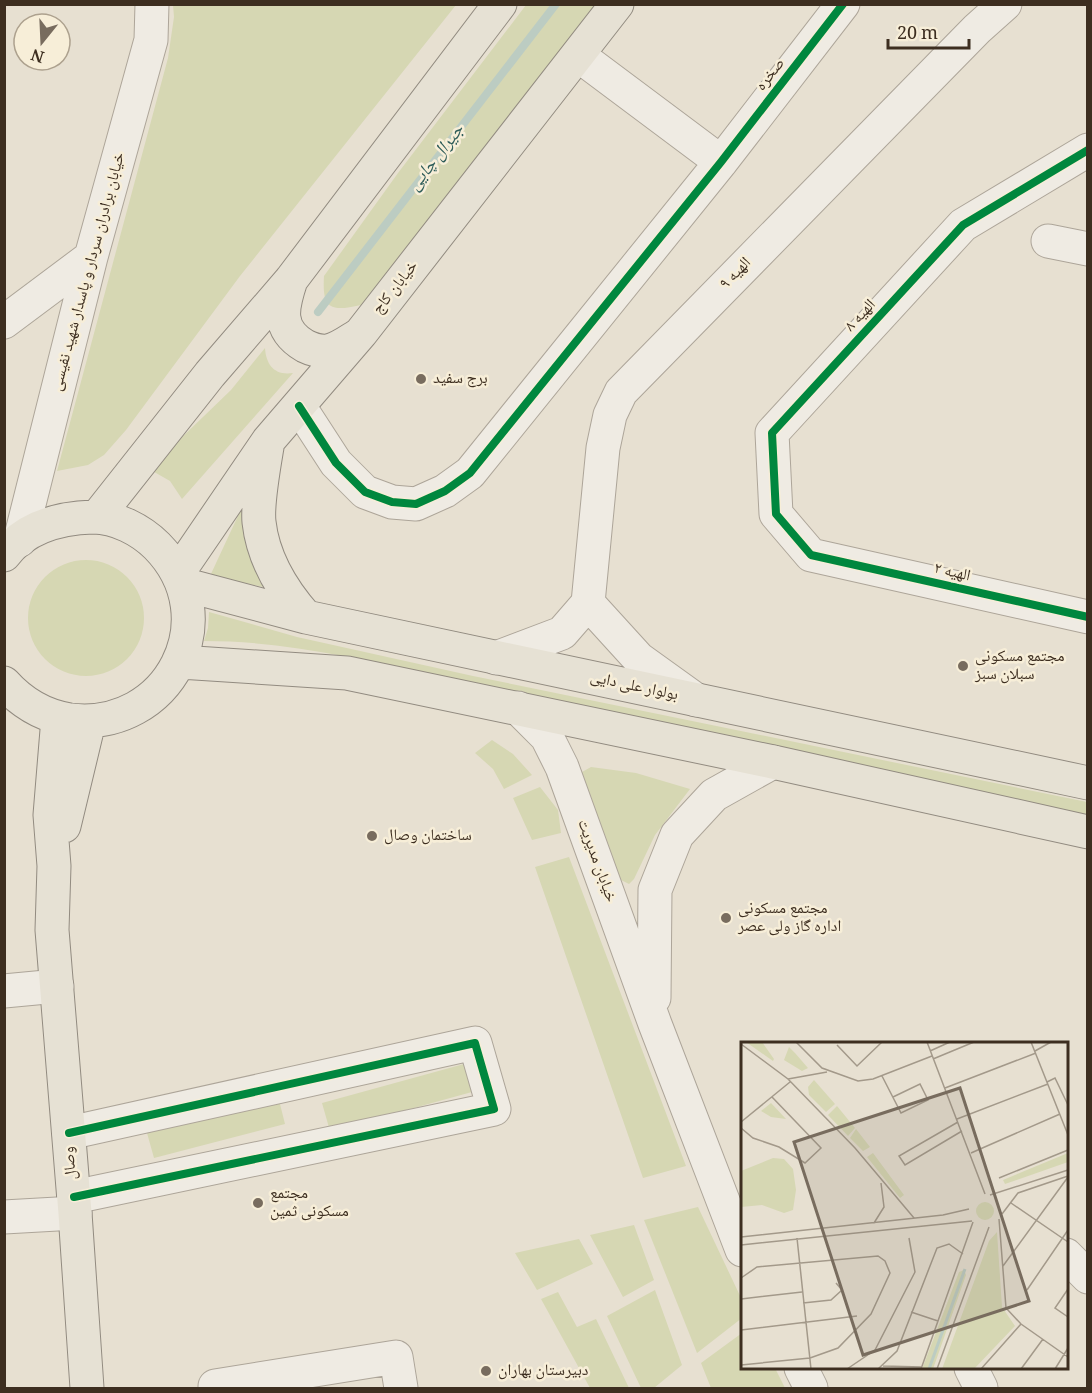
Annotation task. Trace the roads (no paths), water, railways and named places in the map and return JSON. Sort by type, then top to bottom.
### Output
[{"type":"main road","points":[[97,517],[210,374],[291,280],[500,4]]},
{"type":"main road","name":"خیابان کاج","points":[[180,579],[268,441],[361,333],[617,4]]},
{"type":"main road","points":[[291,280],[284,301],[283,314],[286,327],[296,340],[309,348],[327,351],[361,333]]},
{"type":"main road","points":[[268,441],[259,521],[270,562],[289,599],[306,617]]},
{"type":"main road","points":[[4,683],[45,712],[117,717],[143,705],[164,686],[180,662],[187,636],[188,610],[180,579],[167,556],[153,541],[136,529],[117,521],[97,517],[69,518],[43,525],[12,547]]},
{"type":"main road","name":"بولوار علی دایی","points":[[180,579],[306,617],[1088,783]]},
{"type":"main road","points":[[180,662],[347,674],[773,762],[1088,832]]},
{"type":"main road","name":"وصال","points":[[45,712],[54,866],[52,930],[75,1205],[87,1389]]},
{"type":"street","name":"خیابان برادران سردار و پاسدار شهید نفیسی","points":[[12,547],[151,40],[152,4]]},
{"type":"street","name":"صخره","points":[[299,406],[336,463],[365,492],[392,502],[416,504],[446,491],[470,473],[721,162],[843,4]]},
{"type":"street","name":"الهیه ۹","points":[[588,603],[603,448],[610,415],[621,392],[969,37],[1005,4]]},
{"type":"street","points":[[578,55],[721,162]]},
{"type":"street","name":"الهیه ۸","points":[[811,555],[776,514],[772,433],[963,225],[1088,150]]},
{"type":"street","points":[[1048,241],[1088,249]]},
{"type":"street","points":[[4,322],[91,257]]},
{"type":"street","name":"الهیه ۲","points":[[811,555],[1088,617]]},
{"type":"street","points":[[496,658],[562,633],[588,603],[639,659],[696,700]]},
{"type":"street","name":"خیابان مدیریت","points":[[518,708],[546,737],[561,767],[655,1024],[741,1247]]},
{"type":"street","name":"خیابان مدیریت","points":[[655,1024],[654,890],[677,835],[714,795],[773,762]]},
{"type":"street","points":[[4,991],[57,986]]},
{"type":"street","points":[[4,1217],[75,1205],[494,1109],[475,1043],[69,1133]]},
{"type":"street","points":[[1068,1257],[1088,1278]]},
{"type":"street","points":[[215,1389],[215,1386],[396,1357],[401,1389]]},
{"type":"street","points":[[801,1369],[811,1389]]},
{"type":"street","points":[[971,1369],[981,1389]]},
{"type":"waterway","name":"جیرال چایی","points":[[318,312],[556,4]]},
{"type":"place","name":"برج سفید","points":[[421,379]]},
{"type":"place","name":"مجتمع مسکونی سبلان سبز","points":[[963,666]]},
{"type":"place","name":"ساختمان وصال","points":[[372,836]]},
{"type":"place","name":"مجتمع مسکونی اداره گاز ولی عصر","points":[[726,918]]},
{"type":"place","name":"مجتمع مسکونی ثمین","points":[[258,1203]]},
{"type":"place","name":"دبیرستان بهاران","points":[[486,1371]]}]
